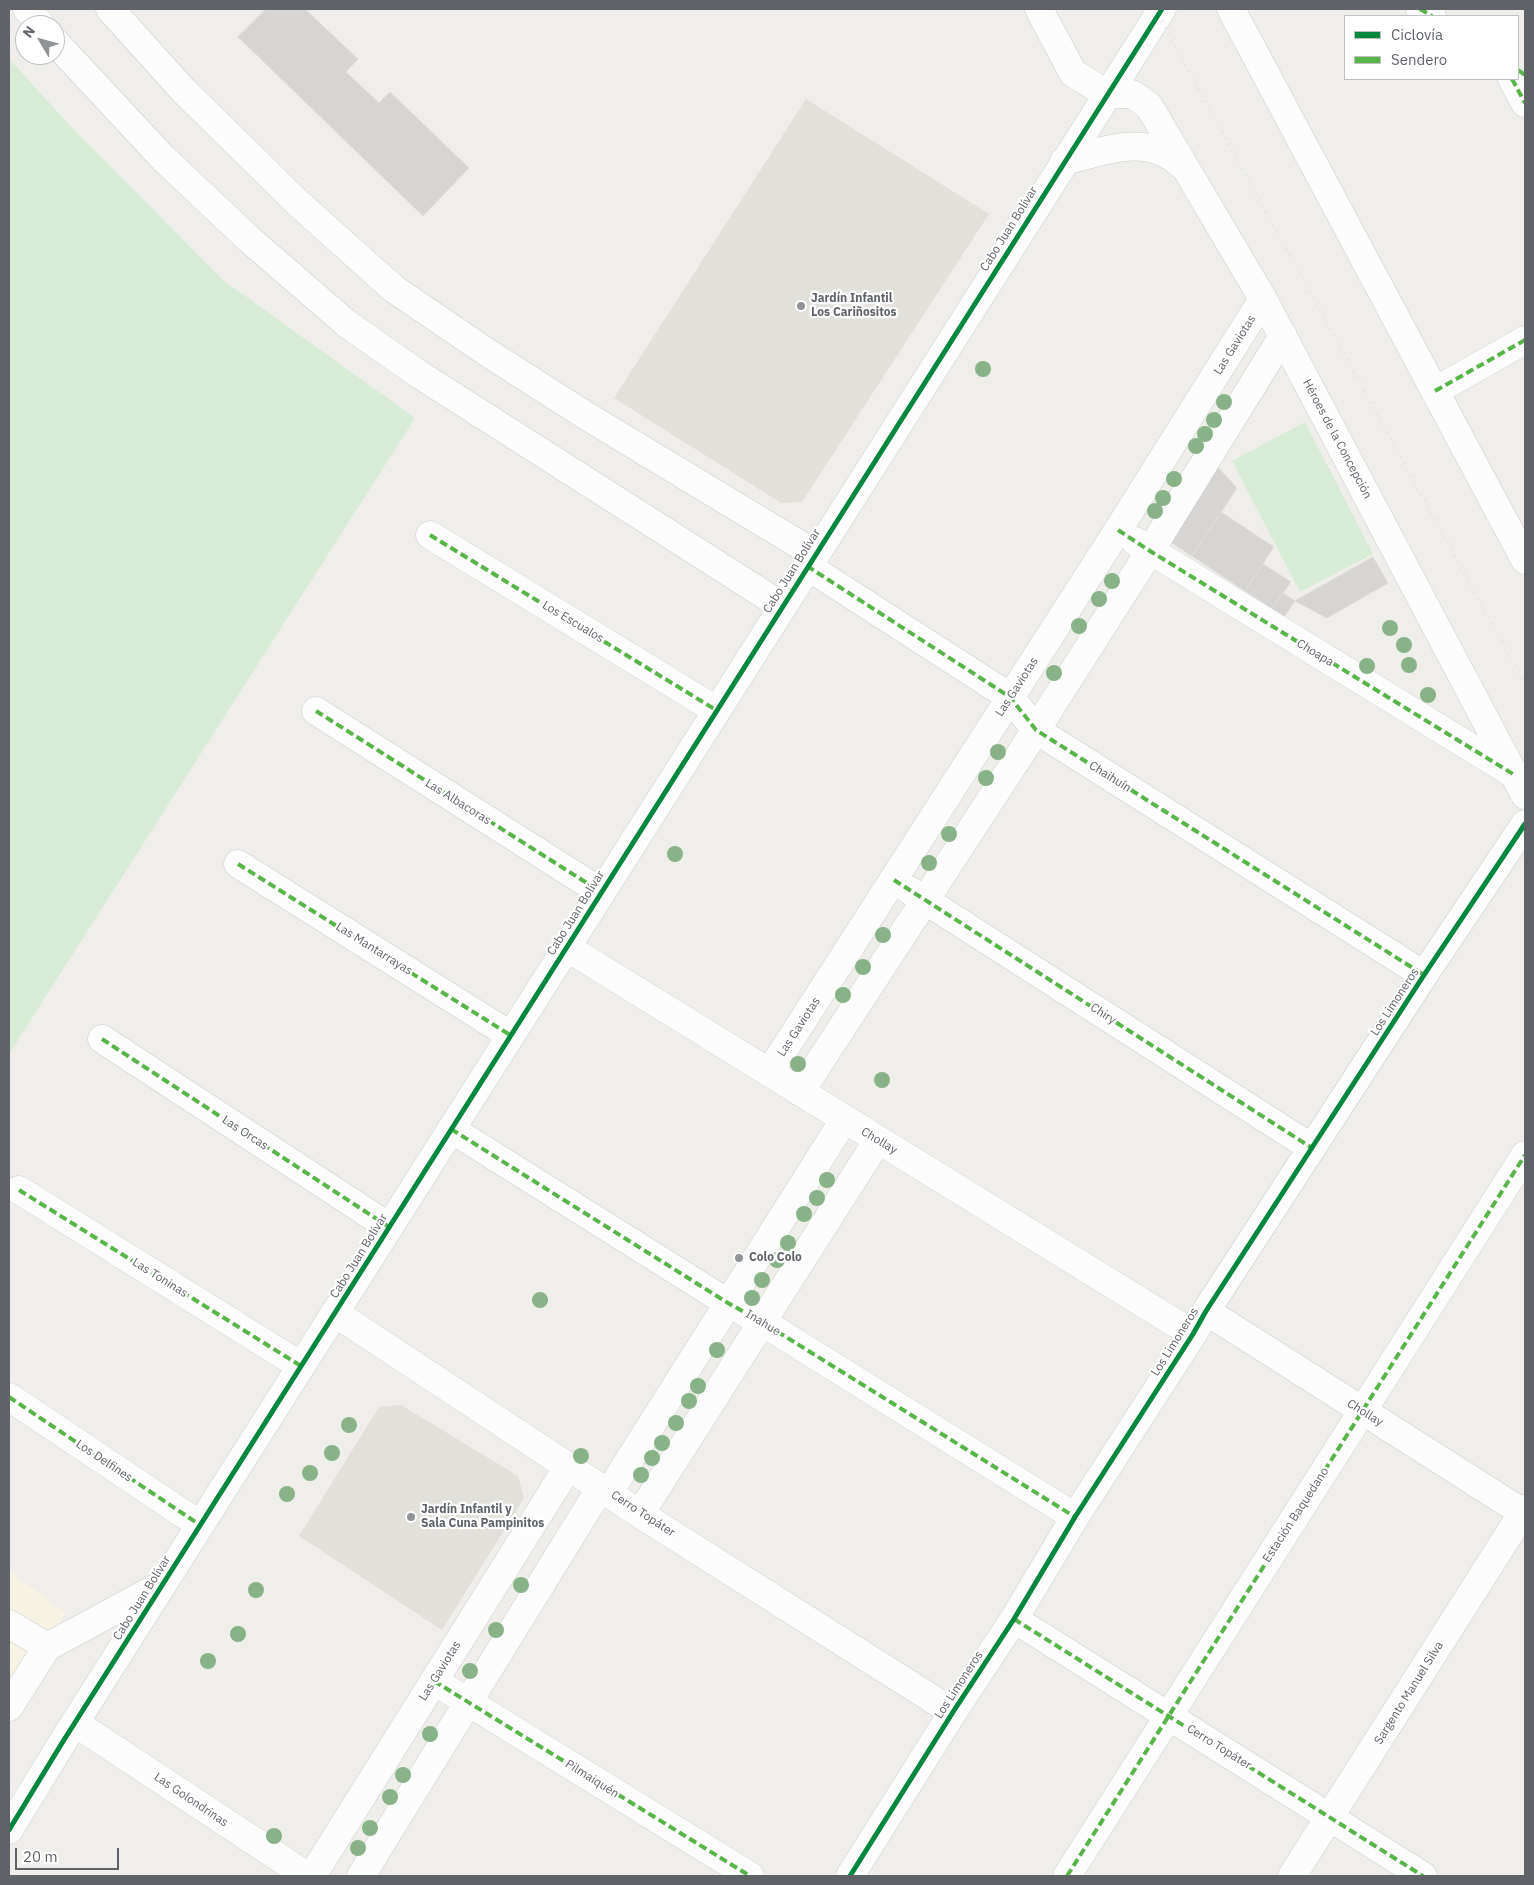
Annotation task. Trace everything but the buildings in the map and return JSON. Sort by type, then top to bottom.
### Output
[{"type":"street","name":"Chaihuín","points":[[110,9],[183,90],[298,203],[394,289],[488,353],[811,560],[1010,698],[1036,730],[1424,975]]},
{"type":"street","name":"Héroes de la Concepción","points":[[1039,9],[1074,73],[1150,106],[1263,299],[1519,784]]},
{"type":"street","name":"Cabo Juan Bolívar","points":[[9,1830],[162,1585],[1064,160],[1119,94],[1162,9]]},
{"type":"street","points":[[1231,9],[1525,560]]},
{"type":"street","points":[[65,53],[170,164],[250,240],[346,322],[417,373],[782,606]]},
{"type":"street","points":[[1513,80],[1525,103]]},
{"type":"street","points":[[1064,160],[1129,146],[1145,146],[1162,150],[1176,158],[1188,170]]},
{"type":"street","name":"Las Gaviotas","points":[[769,1073],[1118,530],[1263,299]]},
{"type":"street","points":[[800,1092],[1036,730],[1150,551],[1283,336]]},
{"type":"street","points":[[1435,391],[1525,340]]},
{"type":"street","name":"Choapa","points":[[1118,530],[1519,784]]},
{"type":"street","name":"Los Escualos","points":[[430,535],[716,710]]},
{"type":"street","name":"Las Albacoras","points":[[316,711],[601,892]]},
{"type":"street","name":"Los Limoneros","points":[[850,1876],[1014,1619],[1075,1516],[1206,1311],[1424,975],[1525,824]]},
{"type":"street","name":"Las Mantarrayas","points":[[238,864],[510,1035]]},
{"type":"street","name":"Chiry","points":[[894,880],[1312,1148]]},
{"type":"street","name":"Chollay","points":[[566,947],[1193,1334]]},
{"type":"street","name":"Las Orcas","points":[[102,1040],[389,1227]]},
{"type":"street","points":[[361,1876],[468,1702],[728,1303],[844,1120]]},
{"type":"street","name":"Inahue","points":[[451,1129],[728,1303],[762,1322],[1075,1516]]},
{"type":"street","points":[[640,1514],[878,1140]]},
{"type":"street","name":"Estación Baquedano","points":[[1067,1876],[1525,1155]]},
{"type":"street","name":"Las Toninas","points":[[19,1190],[301,1366]]},
{"type":"street","name":"Chollay","points":[[1206,1311],[1524,1512]]},
{"type":"street","name":"Cerro Topáter","points":[[335,1312],[640,1514],[953,1712]]},
{"type":"street","name":"Los Delfines","points":[[9,1397],[200,1525]]},
{"type":"street","name":"Las Gaviotas","points":[[312,1876],[568,1467]]},
{"type":"street","name":"Sargento Manuel Silva","points":[[1292,1876],[1524,1512]]},
{"type":"street","points":[[9,1706],[48,1647],[162,1585]]},
{"type":"street","name":"Cerro Topáter","points":[[1014,1619],[1423,1876]]},
{"type":"street","points":[[9,1624],[48,1647]]},
{"type":"street","name":"Pilmaiquén","points":[[434,1681],[750,1876]]},
{"type":"street","name":"Las Golondrinas","points":[[75,1723],[307,1876]]},
{"type":"shaded area","name":"Jardín Infantil Los Cariñositos","points":[[806,99],[989,214],[802,502],[781,503],[614,398]]},
{"type":"shaded area","name":"Jardín Infantil y Sala Cuna Pampinitos","points":[[401,1405],[518,1476],[524,1498],[442,1630],[299,1536],[379,1407]]},
{"type":"shaded area","points":[[9,1571],[66,1613],[9,1693]]},
{"type":"green space","points":[[9,59],[78,134],[223,280],[415,418],[9,1054]]},
{"type":"green space","points":[[1305,422],[1373,554],[1300,592],[1232,461]]},
{"type":"railway","points":[[1155,9],[1525,684]]},
{"type":"marked path","points":[[1420,9],[1430,15]]},
{"type":"marked path","points":[[1519,71],[1525,75]]},
{"type":"marked path","points":[[1513,80],[1525,103]]},
{"type":"marked path","points":[[1435,391],[1525,340]]},
{"type":"marked path","points":[[1118,530],[1513,774]]},
{"type":"marked path","points":[[430,535],[716,710]]},
{"type":"marked path","points":[[807,566],[1010,697],[1036,730],[1424,975]]},
{"type":"marked path","points":[[316,711],[601,892]]},
{"type":"marked path","points":[[238,864],[510,1035]]},
{"type":"marked path","points":[[894,880],[1312,1148]]},
{"type":"marked path","points":[[102,1039],[389,1227]]},
{"type":"marked path","points":[[451,1129],[1075,1517]]},
{"type":"marked path","points":[[1067,1876],[1525,1155]]},
{"type":"marked path","points":[[19,1190],[301,1366]]},
{"type":"marked path","points":[[9,1397],[200,1525]]},
{"type":"marked path","points":[[1014,1619],[1423,1876]]},
{"type":"marked path","points":[[434,1681],[750,1876]]},
{"type":"cycle path","points":[[9,1830],[62,1743],[1162,9]]},
{"type":"cycle path","points":[[850,1876],[1014,1619],[1075,1517],[1206,1311],[1424,975],[1525,824]]},
{"type":"place","name":"Jardín Infantil Los Cariñositos","points":[[801,306]]},
{"type":"place","name":"Colo Colo","points":[[739,1258]]},
{"type":"place","name":"Jardín Infantil y Sala Cuna Pampinitos","points":[[411,1517]]}]
